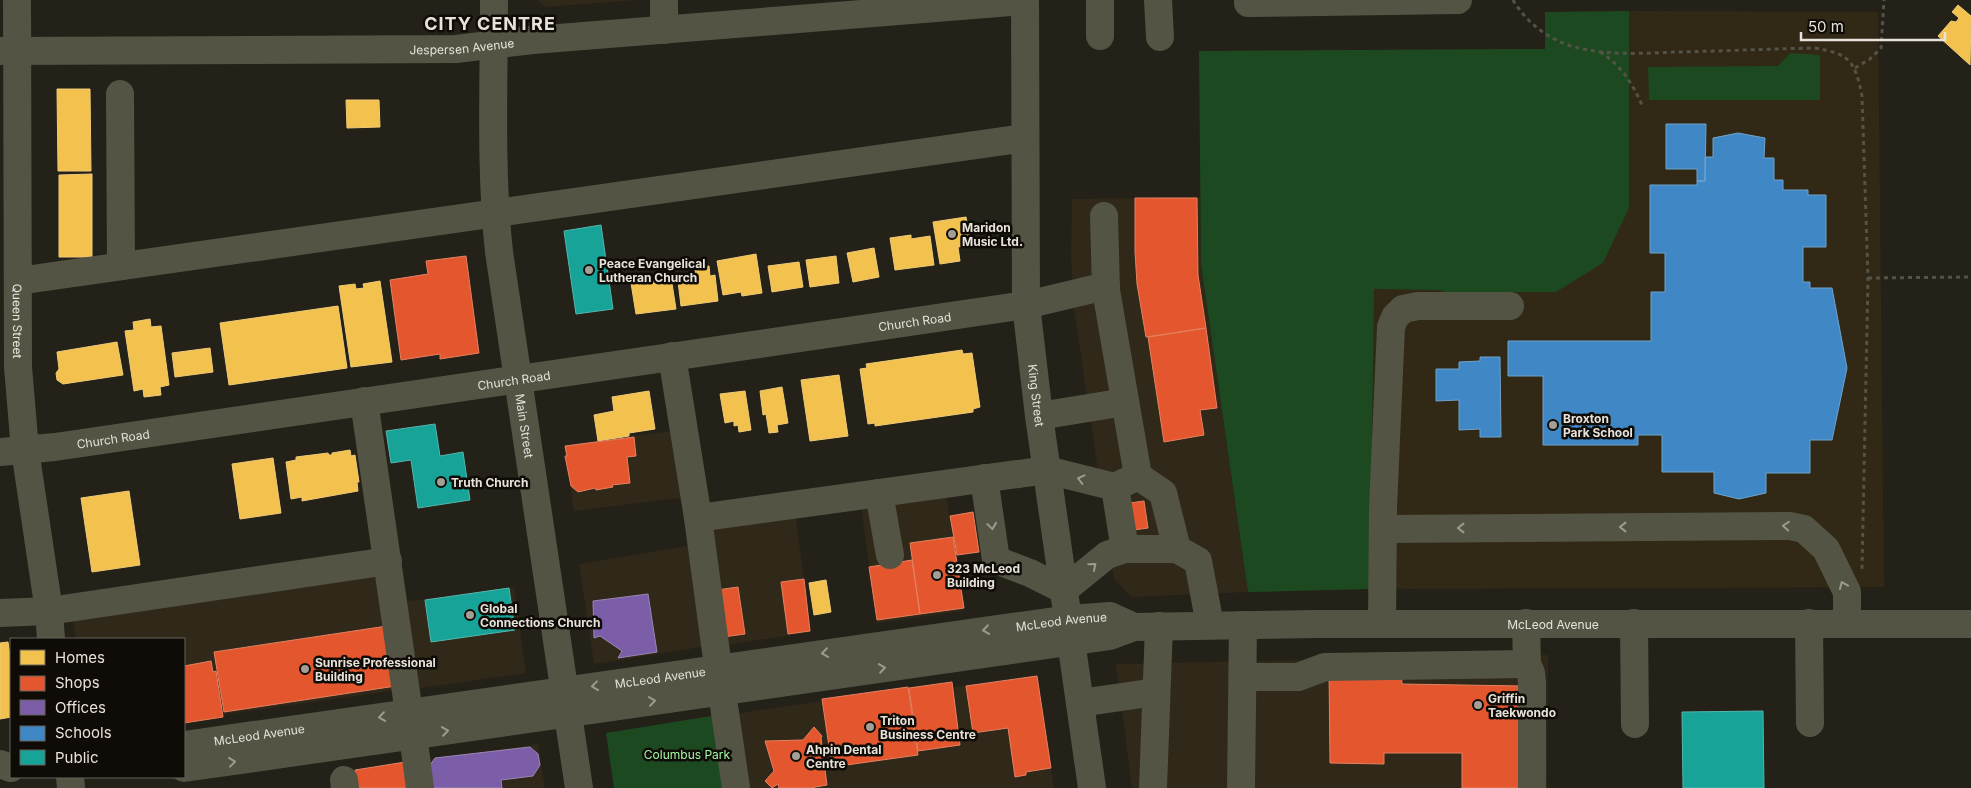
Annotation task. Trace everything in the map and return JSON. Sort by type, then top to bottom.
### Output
[{"type":"street","name":"Queen Street","points":[[17,0],[9,51],[11,280],[18,367],[12,451],[49,611],[51,638]]},
{"type":"street","name":"Main Street","points":[[494,0],[495,213],[579,788]]},
{"type":"street","points":[[664,0],[664,30]]},
{"type":"street","points":[[1100,0],[1100,36]]},
{"type":"street","points":[[1158,0],[1160,36]]},
{"type":"street","points":[[1248,0],[1248,3],[1257,3],[1458,0]]},
{"type":"street","name":"Jespersen Avenue","points":[[9,51],[446,49],[533,40],[1025,1]]},
{"type":"street","name":"King Street","points":[[1025,1],[1026,305],[1039,416],[1092,788]]},
{"type":"street","points":[[120,94],[121,266]]},
{"type":"street","points":[[11,280],[1025,138]]},
{"type":"street","points":[[1104,216],[1106,286],[1125,402],[1126,549]]},
{"type":"street","name":"Church Road","points":[[12,451],[1026,305],[1106,286]]},
{"type":"street","points":[[1382,624],[1383,529],[1390,337],[1395,317],[1403,308],[1418,306],[1510,306]]},
{"type":"street","points":[[672,356],[698,518],[736,788]]},
{"type":"street","points":[[364,401],[420,788]]},
{"type":"street","points":[[1039,416],[1125,402]]},
{"type":"street","points":[[698,518],[1047,470],[1126,482],[1163,493],[1177,549]]},
{"type":"street","points":[[984,478],[996,560],[1030,573],[1064,590],[1107,555],[1126,549],[1177,549],[1198,561],[1210,625]]},
{"type":"street","points":[[879,493],[890,555]]},
{"type":"street","points":[[1383,529],[1790,526],[1804,529],[1826,549],[1847,592],[1847,623]]},
{"type":"street","points":[[0,613],[49,611],[388,561]]},
{"type":"street","points":[[1526,623],[1527,664],[1531,672],[1532,683],[1532,788]]},
{"type":"street","name":"McLeod Avenue","points":[[185,768],[411,724],[1070,630],[1110,636],[1147,627],[1210,625],[1526,623],[1971,624]]},
{"type":"street","points":[[1634,623],[1635,724]]},
{"type":"street","points":[[1809,623],[1810,723]]},
{"type":"street","points":[[1240,788],[1243,625]]},
{"type":"street","points":[[1147,627],[1156,692],[1153,788]]},
{"type":"street","points":[[1243,677],[1298,677],[1325,667],[1527,664]]},
{"type":"street","points":[[1080,703],[1156,692]]},
{"type":"street","name":"McLeod Avenue","points":[[185,745],[411,724]]},
{"type":"path","points":[[1513,0],[1524,17],[1540,31],[1578,48],[1599,52],[1650,53],[1815,48],[1836,52],[1846,57],[1854,68],[1862,96],[1868,278],[1861,579],[1847,592]]},
{"type":"path","points":[[1854,68],[1870,59],[1881,48],[1884,0]]},
{"type":"path","points":[[1599,52],[1610,58],[1620,68],[1633,86],[1643,108]]},
{"type":"path","points":[[1868,278],[1971,277]]},
{"type":"shaded area","points":[[538,0],[636,0],[545,7]]},
{"type":"shaded area","name":"Broxton Park School","points":[[1545,12],[1878,12],[1884,587],[1370,589],[1248,592],[1199,51],[1545,49]]},
{"type":"shaded area","points":[[1200,197],[1201,264],[1248,592],[1132,597],[1114,579],[1074,309],[1071,256],[1072,199]]},
{"type":"shaded area","points":[[677,430],[687,497],[574,511],[564,446]]},
{"type":"shaded area","points":[[946,494],[964,611],[877,623],[861,507]]},
{"type":"shaded area","points":[[795,512],[811,632],[725,645],[707,524]]},
{"type":"shaded area","points":[[693,545],[708,646],[594,664],[579,564]]},
{"type":"shaded area","points":[[375,572],[397,690],[185,720],[185,638],[76,638],[72,615]]},
{"type":"shaded area","points":[[514,587],[526,673],[414,689],[402,602]]},
{"type":"shaded area","points":[[1548,655],[1547,788],[1132,788],[1116,664]]},
{"type":"shaded area","points":[[1037,675],[1054,788],[747,788],[735,714],[952,681],[953,687]]},
{"type":"shaded area","points":[[538,744],[545,788],[428,788],[424,760]]},
{"type":"green space","points":[[1629,11],[1629,208],[1603,263],[1556,292],[1446,292],[1440,290],[1374,289],[1370,589],[1248,592],[1201,264],[1199,51],[1545,49],[1545,12]]},
{"type":"green space","points":[[1790,53],[1820,55],[1820,100],[1649,100],[1648,67],[1778,66]]},
{"type":"green space","name":"Columbus Park","points":[[717,715],[727,788],[614,788],[606,733]]},
{"type":"building: Homes","points":[[1958,5],[1971,16],[1970,65],[1938,36],[1951,21],[1956,22],[1959,18],[1952,12]]},
{"type":"building: Homes","points":[[57,89],[90,89],[91,171],[58,171]]},
{"type":"building: Homes","points":[[346,100],[379,100],[380,127],[347,128]]},
{"type":"building: Homes","points":[[92,174],[92,257],[59,257],[59,175]]},
{"type":"building: Homes","name":"Maridon Music Ltd.","points":[[966,217],[971,245],[958,247],[960,261],[940,264],[933,222]]},
{"type":"building: Homes","points":[[911,235],[911,239],[930,236],[934,265],[895,270],[890,238]]},
{"type":"building: Homes","points":[[874,248],[879,277],[853,282],[847,253]]},
{"type":"building: Homes","points":[[756,254],[762,293],[742,296],[741,292],[723,295],[717,261]]},
{"type":"building: Homes","points":[[836,256],[839,283],[810,287],[806,260]]},
{"type":"building: Homes","points":[[799,262],[803,287],[772,292],[768,266]]},
{"type":"building: Homes","points":[[709,266],[710,276],[715,275],[718,301],[681,306],[678,281],[696,278],[695,268]]},
{"type":"building: Homes","points":[[671,277],[676,309],[636,314],[631,283]]},
{"type":"building: Homes","points":[[380,281],[392,362],[351,367],[339,286],[355,284],[356,289],[364,288],[363,284]]},
{"type":"building: Homes","points":[[338,306],[347,368],[229,385],[220,323]]},
{"type":"building: Homes","points":[[150,319],[151,327],[161,326],[169,385],[160,387],[161,395],[144,397],[143,389],[134,391],[125,331],[134,330],[133,322]]},
{"type":"building: Homes","points":[[117,342],[123,375],[63,384],[57,380],[56,373],[59,369],[57,352]]},
{"type":"building: Homes","points":[[210,348],[213,372],[175,377],[172,353]]},
{"type":"building: Homes","points":[[962,350],[963,354],[972,353],[980,407],[973,409],[973,412],[875,426],[875,423],[868,424],[860,369],[867,368],[866,364]]},
{"type":"building: Homes","points":[[839,375],[848,436],[810,441],[801,380]]},
{"type":"building: Homes","points":[[782,387],[788,423],[777,425],[778,432],[769,433],[766,414],[763,415],[760,391]]},
{"type":"building: Homes","points":[[649,391],[655,429],[598,441],[594,415],[614,411],[612,397]]},
{"type":"building: Homes","points":[[745,391],[751,430],[739,432],[738,425],[734,426],[734,421],[725,423],[720,394]]},
{"type":"building: Homes","points":[[350,450],[351,456],[355,455],[359,482],[357,482],[358,491],[302,501],[302,497],[291,499],[286,462],[296,460],[296,457],[328,453],[332,455],[332,453]]},
{"type":"building: Homes","points":[[273,458],[281,513],[240,519],[232,464]]},
{"type":"building: Homes","points":[[129,491],[140,565],[92,572],[81,498]]},
{"type":"building: Homes","points":[[826,580],[831,612],[814,615],[809,583]]},
{"type":"building: Homes","points":[[8,642],[10,655],[10,717],[0,719],[0,643]]},
{"type":"building: Shops","points":[[1135,198],[1197,198],[1198,275],[1206,328],[1146,337],[1137,284]]},
{"type":"building: Shops","points":[[466,256],[479,353],[440,359],[440,354],[401,360],[390,280],[428,274],[426,261]]},
{"type":"building: Shops","points":[[1206,328],[1217,408],[1200,410],[1204,435],[1164,442],[1148,337]]},
{"type":"building: Shops","points":[[634,437],[636,456],[627,457],[630,483],[578,492],[571,486],[565,446]]},
{"type":"building: Shops","points":[[1144,501],[1148,528],[1112,533],[1108,506]]},
{"type":"building: Shops","points":[[973,512],[979,552],[957,555],[950,516]]},
{"type":"building: Shops","name":"323 McLeod Building","points":[[953,537],[964,608],[920,614],[910,543]]},
{"type":"building: Shops","points":[[912,560],[920,614],[877,620],[869,567]]},
{"type":"building: Shops","points":[[804,579],[810,631],[788,634],[781,582]]},
{"type":"building: Shops","points":[[738,587],[745,634],[723,637],[717,590]]},
{"type":"building: Shops","name":"Sunrise Professional Building","points":[[387,626],[396,686],[224,712],[214,652]]},
{"type":"building: Shops","points":[[211,661],[213,672],[216,671],[223,717],[185,723],[185,666]]},
{"type":"building: Shops","points":[[1329,671],[1401,671],[1402,684],[1522,686],[1522,788],[1462,788],[1462,753],[1384,753],[1384,764],[1330,763]]},
{"type":"building: Shops","points":[[1037,676],[1051,768],[1026,772],[1026,775],[1015,777],[1008,728],[973,733],[966,686]]},
{"type":"building: Shops","points":[[952,682],[960,745],[918,751],[909,688]]},
{"type":"building: Shops","name":"Triton Business Centre","points":[[908,687],[918,755],[832,767],[822,699]]},
{"type":"building: Shops","name":"Ahpin Dental Centre","points":[[814,727],[822,736],[827,785],[810,788],[779,788],[778,784],[772,788],[765,781],[774,771],[765,741],[803,740]]},
{"type":"building: Shops","points":[[405,762],[409,788],[358,788],[355,770]]},
{"type":"building: Offices","points":[[648,594],[657,652],[618,658],[622,651],[600,636],[594,638],[593,601]]},
{"type":"building: Offices","points":[[530,747],[538,754],[540,765],[533,776],[501,780],[502,788],[434,788],[430,783],[428,768],[435,758]]},
{"type":"building: Schools","points":[[1666,124],[1706,124],[1705,181],[1697,181],[1697,169],[1666,169]]},
{"type":"building: Schools","points":[[1738,133],[1765,138],[1764,158],[1774,158],[1774,180],[1783,180],[1783,190],[1808,190],[1808,195],[1826,195],[1826,247],[1803,247],[1803,282],[1810,282],[1810,288],[1832,288],[1847,368],[1832,440],[1810,440],[1810,473],[1766,473],[1766,493],[1739,499],[1714,493],[1714,472],[1662,472],[1662,435],[1638,435],[1638,445],[1543,445],[1543,376],[1508,376],[1508,341],[1651,341],[1651,292],[1665,292],[1665,253],[1650,253],[1650,185],[1697,185],[1697,181],[1705,181],[1705,157],[1713,157],[1713,138]]},
{"type":"building: Schools","points":[[1480,357],[1500,357],[1501,437],[1480,437],[1480,429],[1459,430],[1459,400],[1436,401],[1436,369],[1459,369],[1459,362],[1480,361]]},
{"type":"building: Public","name":"Peace Evangelical Lutheran Church","points":[[601,225],[613,309],[576,314],[564,231]]},
{"type":"building: Public","name":"Truth Church","points":[[435,424],[440,456],[463,452],[470,500],[418,508],[411,460],[391,463],[386,431]]},
{"type":"building: Public","name":"Global Connections Church","points":[[509,588],[515,630],[431,642],[425,600]]},
{"type":"building: Public","points":[[1763,711],[1764,788],[1683,788],[1682,712]]},
{"type":"place","name":"Maridon Music Ltd.","points":[[952,234]]},
{"type":"place","name":"Peace Evangelical Lutheran Church","points":[[589,270]]},
{"type":"place","name":"Broxton Park School","points":[[1553,425]]},
{"type":"place","name":"Truth Church","points":[[441,482]]},
{"type":"place","name":"323 McLeod Building","points":[[937,575]]},
{"type":"place","name":"Global Connections Church","points":[[470,615]]},
{"type":"place","name":"Sunrise Professional Building","points":[[305,669]]},
{"type":"place","name":"Griffin Taekwondo","points":[[1478,705]]},
{"type":"place","name":"Triton Business Centre","points":[[870,727]]},
{"type":"place","name":"Ahpin Dental Centre","points":[[796,756]]},
{"type":"district","name":"CITY CENTRE","points":[[490,23]]}]
